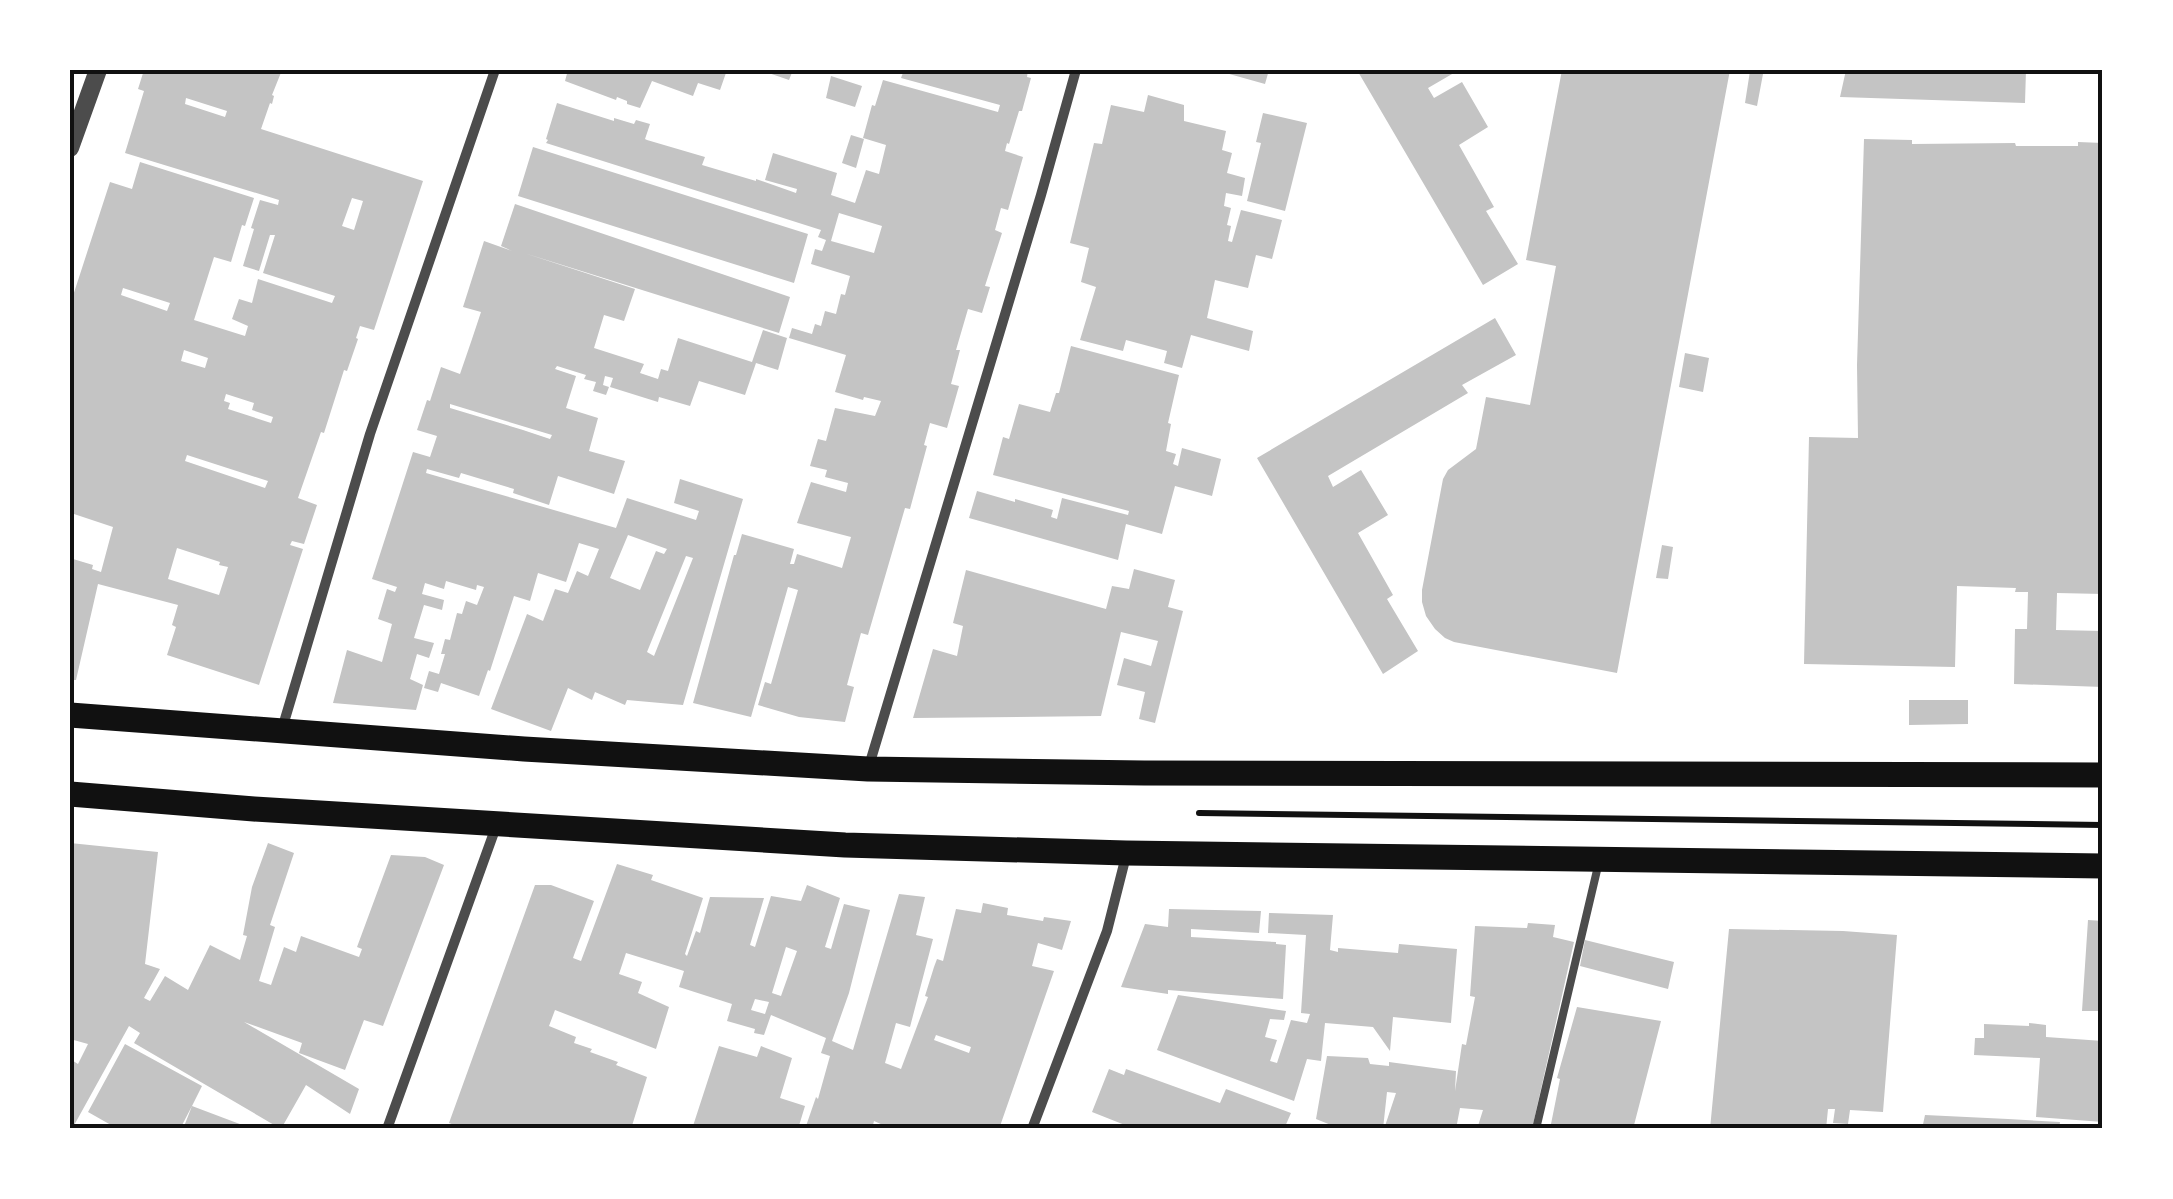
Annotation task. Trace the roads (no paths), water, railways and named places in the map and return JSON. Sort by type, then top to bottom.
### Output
[{"type":"main road","points":[[70,716],[868,769],[2103,775]]},
{"type":"main road","points":[[70,794],[845,845],[2103,866]]},
{"type":"street","points":[[70,148],[98,70]]},
{"type":"street","points":[[282,730],[370,434],[495,70]]},
{"type":"street","points":[[868,769],[1076,70]]},
{"type":"street","points":[[387,1129],[498,824]]},
{"type":"street","points":[[1032,1129],[1108,930],[1126,852]]},
{"type":"lane","points":[[1536,1129],[1600,859]]}]
